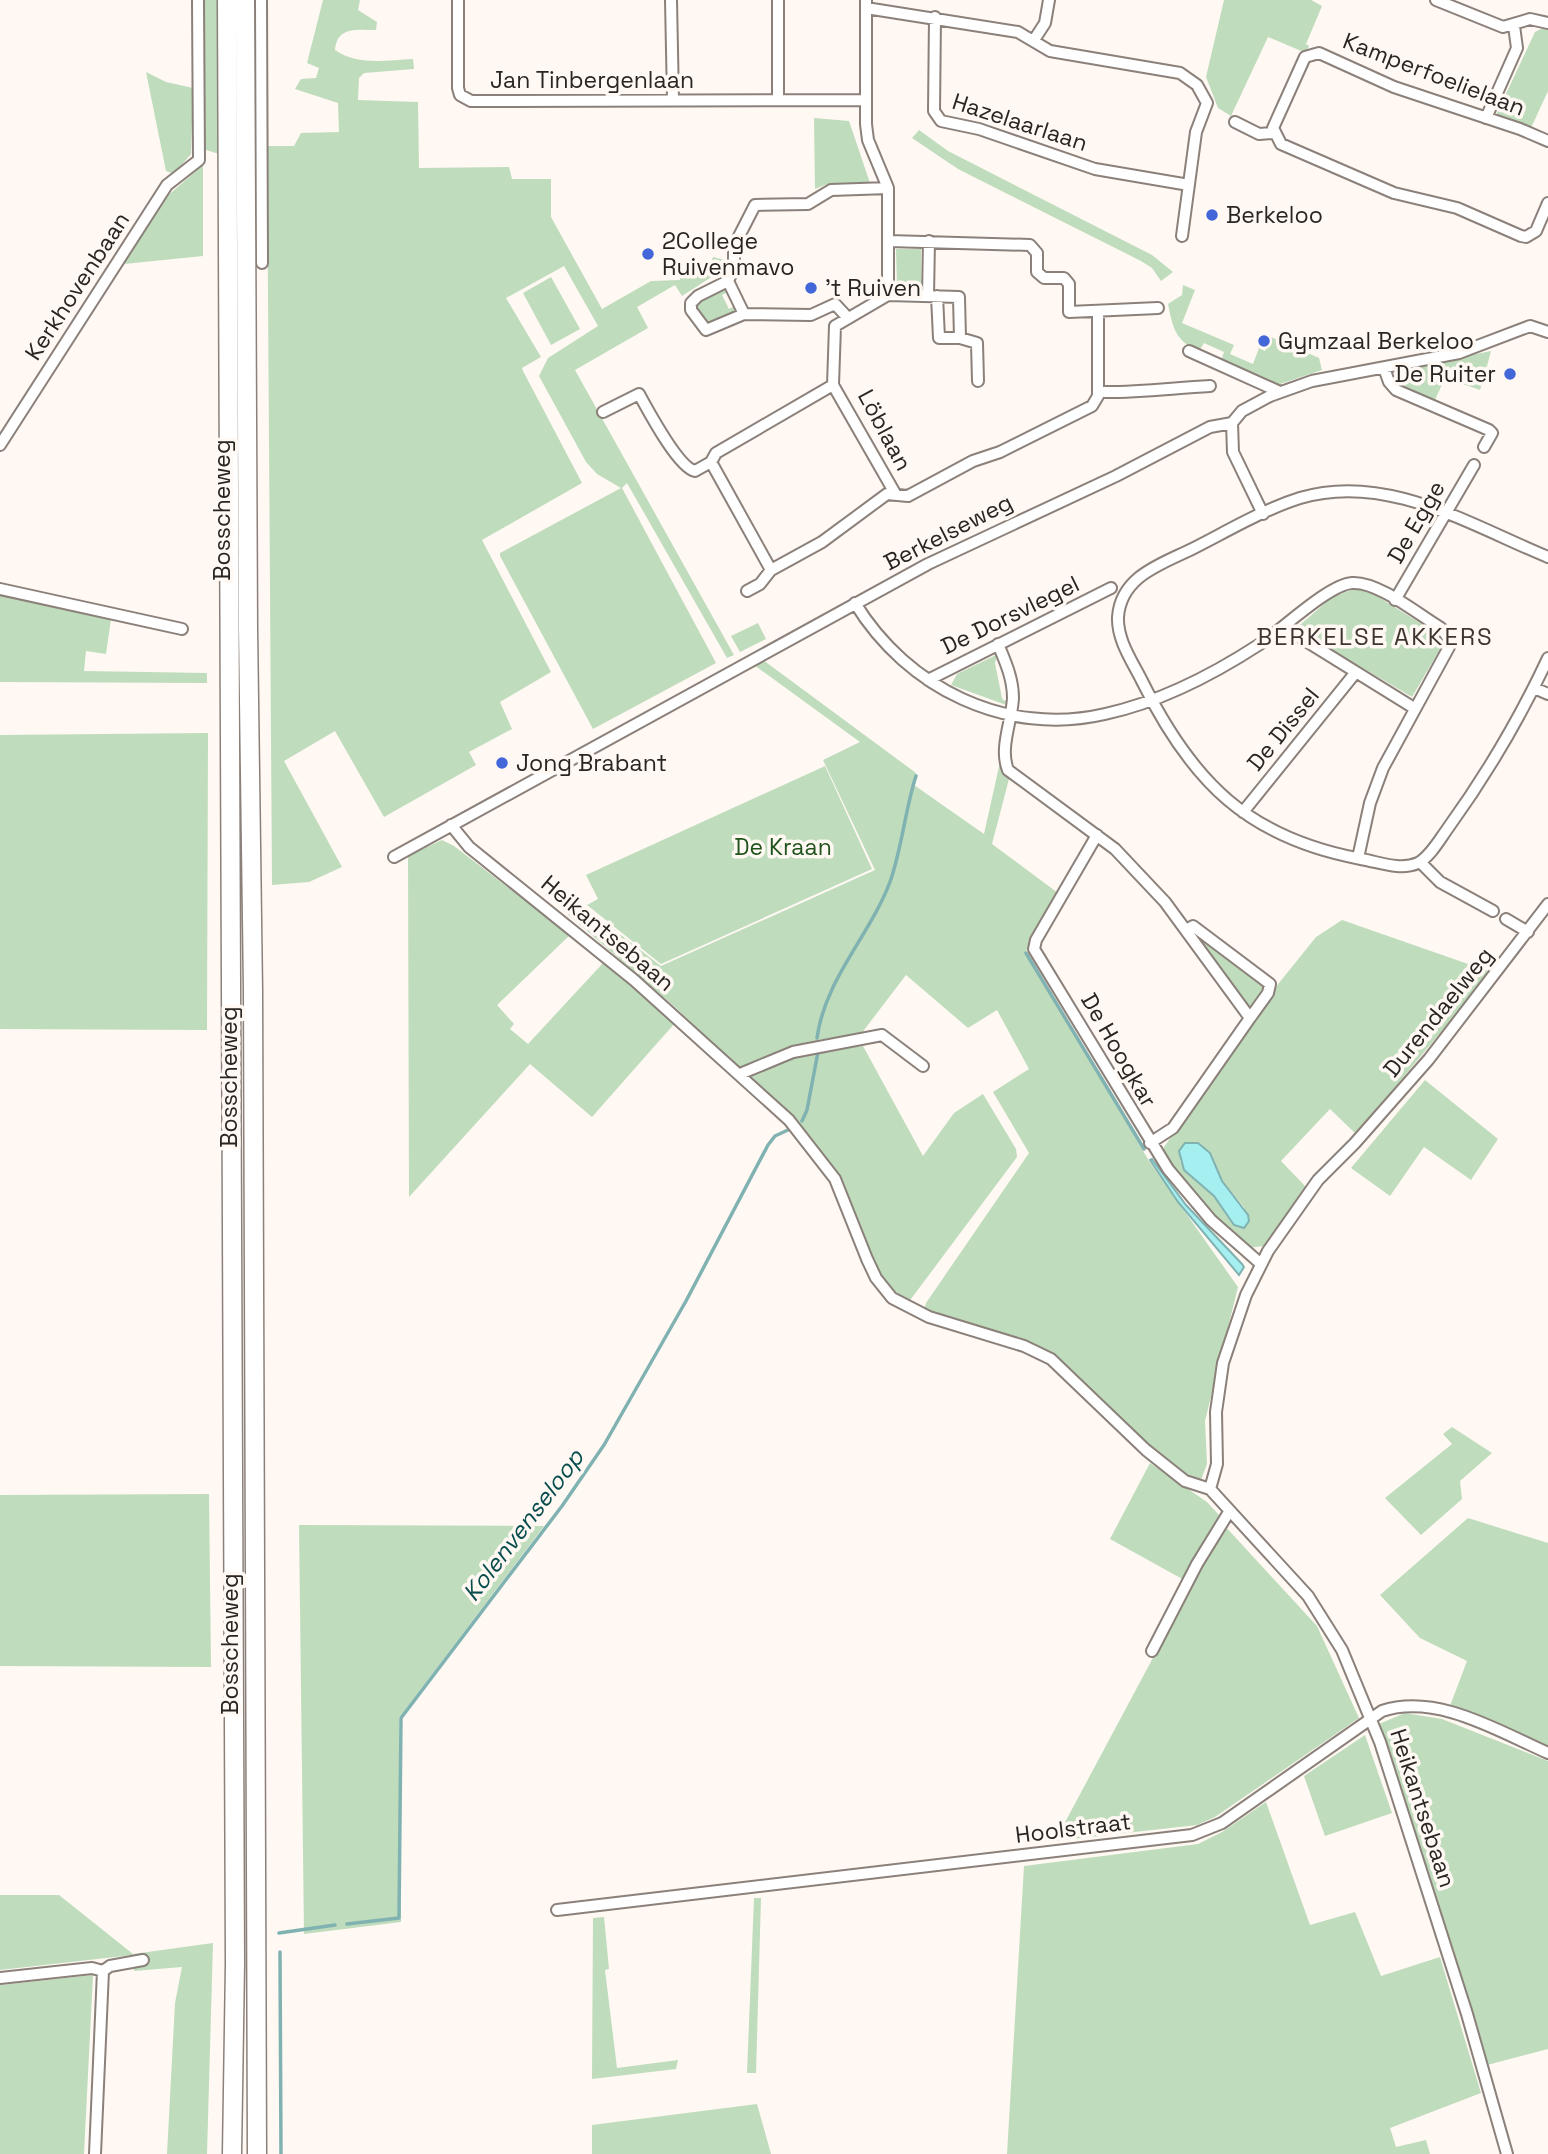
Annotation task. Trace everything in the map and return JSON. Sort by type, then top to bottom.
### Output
[{"type":"main road","name":"Bosscheweg","points":[[227,0],[235,1964],[232,2154]]},
{"type":"main road","name":"Bosscheweg","points":[[245,0],[247,628],[253,1005],[257,2154]]},
{"type":"street","name":"Kerkhovenbaan","points":[[0,445],[167,185],[199,160],[198,0]]},
{"type":"street","points":[[261,0],[262,263]]},
{"type":"street","name":"Jan Tinbergenlaan","points":[[458,0],[458,88],[466,100],[866,100]]},
{"type":"street","points":[[671,0],[673,100]]},
{"type":"street","points":[[778,0],[778,100]]},
{"type":"street","points":[[1034,40],[1045,23],[1049,0]]},
{"type":"street","points":[[1436,0],[1491,24],[1514,26],[1530,19],[1548,23]]},
{"type":"street","points":[[888,295],[888,188],[868,140],[866,4],[1018,32],[1050,51],[1180,73],[1197,85],[1207,103],[1196,132],[1182,236]]},
{"type":"street","name":"Hazelaarlaan","points":[[935,17],[934,111],[941,121],[979,129],[1095,169],[1189,186]]},
{"type":"street","points":[[1486,118],[1517,48],[1514,26]]},
{"type":"street","name":"Kamperfoelielaan","points":[[1273,133],[1301,65],[1311,53],[1319,53],[1394,86],[1548,141]]},
{"type":"street","points":[[1236,122],[1259,134],[1273,133],[1281,144],[1394,193],[1457,208],[1521,236],[1532,235],[1536,231],[1548,203]]},
{"type":"street","points":[[848,317],[835,304],[811,315],[744,314],[706,330],[691,310],[691,303],[698,296],[728,281],[734,268],[734,246],[755,205],[808,204],[831,190],[888,188]]},
{"type":"street","points":[[889,241],[1030,245],[1037,253],[1037,272],[1044,278],[1064,278],[1069,284],[1069,312],[1158,308]]},
{"type":"street","points":[[929,241],[939,338],[960,338],[977,343],[978,381]]},
{"type":"street","points":[[728,281],[744,314]]},
{"type":"street","points":[[834,385],[835,326],[888,295],[959,297],[960,338]]},
{"type":"street","points":[[896,495],[908,496],[973,461],[1000,452],[1064,421],[1097,401],[1098,312]]},
{"type":"street","name":"Berkelseweg","points":[[394,858],[855,603],[992,531],[1116,476],[1210,427],[1232,423],[1248,407],[1280,391],[1312,381],[1458,353],[1530,326],[1548,332]]},
{"type":"street","points":[[1189,351],[1280,391]]},
{"type":"street","points":[[1384,368],[1389,382],[1396,390],[1492,433],[1484,447]]},
{"type":"street","name":"Löblaan","points":[[711,462],[716,453],[834,385],[896,495]]},
{"type":"street","points":[[1098,392],[1142,393],[1159,387],[1210,386]]},
{"type":"street","points":[[603,412],[639,394],[664,438],[684,465],[695,471],[711,462],[771,570]]},
{"type":"street","points":[[1232,423],[1233,452],[1263,514]]},
{"type":"street","name":"De Egge","points":[[1395,600],[1474,466]]},
{"type":"street","points":[[1548,557],[1401,497],[1356,490],[1312,495],[1263,514],[1148,570],[1125,591],[1119,607],[1120,635],[1151,699],[1185,756],[1217,790],[1243,812],[1288,838],[1358,859],[1397,866],[1420,862],[1481,782],[1548,659]]},
{"type":"street","name":"Löblaan","points":[[747,591],[760,584],[771,570],[822,542],[878,499],[887,494],[896,495]]},
{"type":"street","points":[[855,603],[890,649],[928,680],[975,706],[1011,715],[1049,719],[1081,718],[1106,714],[1151,699],[1213,672],[1284,628],[1328,592],[1344,584],[1365,584],[1441,628],[1448,638],[1446,654],[1383,768],[1370,803],[1358,859]]},
{"type":"street","name":"De Dorsvlegel","points":[[928,680],[1111,588]]},
{"type":"street","points":[[0,589],[182,629]]},
{"type":"street","points":[[1284,628],[1414,708]]},
{"type":"street","points":[[998,644],[1010,672],[1013,691],[1004,757],[1008,770],[1097,835],[1157,893],[1250,1018]]},
{"type":"street","name":"De Dissel","points":[[1243,812],[1356,672]]},
{"type":"street","points":[[1534,688],[1548,694]]},
{"type":"street","name":"Heikantsebaan","points":[[451,825],[469,847],[583,936],[789,1120],[829,1170],[876,1278],[892,1298],[929,1317],[1041,1353],[1146,1450],[1185,1481],[1210,1489],[1322,1614],[1347,1660],[1371,1719],[1451,1961],[1507,2154]]},
{"type":"street","name":"De Hoogkar","points":[[1097,835],[1035,940],[1034,949],[1096,1046],[1150,1143],[1194,1202],[1237,1246],[1261,1264]]},
{"type":"street","points":[[1420,862],[1440,882],[1493,911]]},
{"type":"street","name":"Durendaelweg","points":[[1210,1489],[1217,1464],[1216,1412],[1223,1363],[1246,1295],[1261,1264],[1318,1180],[1355,1143],[1429,1059],[1548,904]]},
{"type":"street","points":[[1506,919],[1528,932]]},
{"type":"street","points":[[1150,1143],[1172,1128],[1268,993],[1270,984],[1193,926],[1186,930]]},
{"type":"street","points":[[740,1074],[793,1052],[882,1035],[923,1066]]},
{"type":"street","points":[[1152,1651],[1197,1564],[1229,1512]]},
{"type":"street","name":"Hoolstraat","points":[[557,1910],[1192,1836],[1222,1823],[1382,1711],[1417,1704],[1446,1711],[1548,1753]]},
{"type":"street","points":[[103,1971],[110,1966],[143,1960]]},
{"type":"street","points":[[0,1978],[92,1968],[103,1971]]},
{"type":"street","points":[[95,2154],[103,1971]]},
{"type":"green space","points":[[202,0],[217,0],[219,154],[203,149]]},
{"type":"green space","points":[[323,0],[360,0],[358,10],[377,22],[376,30],[344,33],[335,50],[363,60],[413,59],[414,69],[364,73],[359,78],[358,100],[418,102],[419,168],[509,167],[512,179],[551,179],[551,217],[602,309],[651,281],[680,280],[680,267],[703,273],[709,268],[713,257],[725,260],[724,269],[682,296],[675,285],[637,307],[648,328],[575,370],[734,655],[727,658],[627,483],[622,488],[716,663],[593,729],[500,556],[500,553],[621,488],[597,474],[586,462],[539,376],[548,358],[598,326],[564,266],[506,298],[541,357],[522,368],[523,371],[582,483],[482,540],[551,672],[500,702],[512,729],[469,752],[476,765],[384,817],[335,731],[284,761],[342,867],[309,882],[272,885],[267,146],[294,146],[301,133],[339,132],[338,103],[295,89],[301,79],[316,78],[319,68],[307,63]]},
{"type":"green space","points":[[1224,0],[1311,0],[1322,6],[1306,44],[1309,46],[1306,53],[1268,37],[1231,116],[1218,108],[1206,77]]},
{"type":"green space","points":[[1543,28],[1548,30],[1548,91],[1530,130],[1496,115],[1535,32]]},
{"type":"green space","points":[[146,72],[166,82],[193,88],[191,154],[174,174],[166,171]]},
{"type":"green space","points":[[814,118],[849,121],[870,183],[827,184],[815,189]]},
{"type":"green space","points":[[919,130],[948,151],[1152,255],[1173,272],[1161,281],[1152,268],[1141,261],[958,169],[912,138]]},
{"type":"green space","points":[[203,165],[203,256],[124,264],[165,198]]},
{"type":"green space","points":[[896,249],[921,249],[921,287],[897,287]]},
{"type":"green space","points":[[551,277],[580,329],[551,345],[523,293]]},
{"type":"green space","points":[[1183,285],[1195,290],[1182,323],[1234,345],[1230,354],[1253,364],[1259,348],[1265,351],[1271,337],[1319,358],[1322,370],[1277,385],[1221,361],[1224,352],[1204,343],[1199,351],[1191,347],[1176,333],[1168,304],[1182,295]]},
{"type":"green space","points":[[722,289],[728,292],[722,295],[729,309],[736,305],[736,310],[707,325],[696,310],[696,303]]},
{"type":"green space","points":[[1491,351],[1487,366],[1483,369],[1485,375],[1480,390],[1445,378],[1434,402],[1401,389],[1404,369]]},
{"type":"green space","points":[[1355,589],[1372,593],[1441,636],[1443,644],[1412,697],[1300,631],[1300,625],[1332,597]]},
{"type":"green space","points":[[0,593],[111,619],[106,654],[86,651],[84,671],[207,673],[207,683],[0,682]]},
{"type":"green space","points":[[758,623],[766,639],[740,652],[731,636]]},
{"type":"green space","points":[[998,654],[995,663],[1002,698],[1004,701],[1008,699],[1009,706],[951,685],[957,674]]},
{"type":"green space","points":[[763,660],[916,773],[914,785],[984,834],[1000,762],[1009,779],[992,844],[1058,893],[1026,951],[1149,1161],[1238,1287],[1205,1421],[1207,1464],[1201,1480],[1186,1475],[1151,1448],[1056,1357],[924,1310],[926,1303],[1029,1153],[993,1092],[1029,1069],[997,1010],[968,1028],[906,975],[861,1034],[817,1040],[814,1051],[863,1046],[923,1156],[954,1113],[983,1094],[1016,1149],[1017,1157],[907,1301],[890,1290],[880,1277],[832,1169],[804,1130],[675,1007],[564,911],[578,898],[581,904],[661,966],[875,870],[823,760],[860,742],[754,665]]},
{"type":"green space","points":[[208,733],[207,1030],[0,1029],[0,735]]},
{"type":"green space","name":"De Kraan","points":[[825,766],[872,869],[661,964],[587,905],[598,899],[586,875]]},
{"type":"green space","points":[[442,840],[454,846],[570,935],[497,1005],[514,1024],[510,1029],[528,1044],[604,962],[675,1023],[592,1117],[530,1064],[409,1197],[408,856]]},
{"type":"green space","points":[[1342,920],[1491,972],[1356,1134],[1330,1109],[1281,1161],[1307,1188],[1264,1246],[1248,1248],[1200,1203],[1164,1156],[1164,1147],[1279,983],[1316,937]],"holes":[[[1210,1153],[1222,1181],[1244,1207],[1249,1221],[1228,1218],[1214,1196],[1184,1170],[1180,1160]]]},
{"type":"green space","points":[[1195,934],[1265,984],[1265,991],[1251,1009]]},
{"type":"green space","points":[[1425,1080],[1498,1139],[1471,1180],[1424,1147],[1390,1196],[1351,1168]]},
{"type":"green space","points":[[1452,1427],[1492,1453],[1460,1481],[1462,1499],[1421,1535],[1385,1498],[1452,1444],[1443,1434]]},
{"type":"green space","points":[[1150,1463],[1207,1502],[1219,1515],[1184,1580],[1110,1539]]},
{"type":"green space","points":[[209,1494],[211,1667],[0,1666],[0,1495]]},
{"type":"green space","points":[[1468,1518],[1548,1543],[1548,1746],[1450,1706],[1467,1661],[1420,1638],[1380,1595]]},
{"type":"green space","points":[[299,1525],[544,1526],[399,1718],[401,1922],[304,1934]]},
{"type":"green space","points":[[1224,1525],[1317,1626],[1359,1718],[1215,1817],[1197,1825],[1055,1841]]},
{"type":"green space","points":[[1405,1713],[1442,1719],[1548,1761],[1548,2049],[1487,2065],[1379,1724]]},
{"type":"green space","points":[[1365,1735],[1392,1813],[1325,1836],[1304,1776]]},
{"type":"green space","points":[[1266,1802],[1310,1925],[1355,1912],[1381,1976],[1440,1957],[1481,2093],[1390,2128],[1396,2147],[1426,2140],[1430,2154],[1007,2154],[1024,1866],[1198,1844],[1222,1832]]},
{"type":"green space","points":[[0,1895],[59,1895],[133,1954],[213,1943],[207,2154],[167,2154],[175,2003],[182,1967],[134,1971],[133,1955],[0,1970]]},
{"type":"green space","points":[[754,1898],[761,1898],[756,2073],[747,2073]]},
{"type":"green space","points":[[604,1917],[609,1969],[605,1970],[617,2068],[678,2060],[676,2069],[592,2079],[593,1918]]},
{"type":"green space","points":[[93,1975],[84,2154],[0,2154],[0,1985]]},
{"type":"green space","points":[[757,2104],[771,2154],[592,2154],[592,2125]]},
{"type":"water","points":[[1185,1143],[1198,1143],[1210,1153],[1222,1181],[1248,1215],[1249,1221],[1244,1228],[1234,1225],[1214,1196],[1184,1170],[1179,1151]]},
{"type":"water","points":[[1152,1159],[1186,1205],[1242,1264],[1244,1267],[1239,1275],[1178,1202],[1150,1160]]},
{"type":"waterway","name":"Kolenvenseloop","points":[[817,1038],[829,996],[890,882],[916,776]]},
{"type":"waterway","points":[[1026,953],[1144,1149]]},
{"type":"waterway","name":"Kolenvenseloop","points":[[802,1121],[807,1110],[818,1052]]},
{"type":"waterway","name":"Kolenvenseloop","points":[[347,1924],[399,1918],[401,1718],[562,1506],[604,1445],[686,1301],[768,1145],[775,1136],[788,1130]]},
{"type":"waterway","name":"Kolenvenseloop","points":[[279,1933],[335,1925]]},
{"type":"waterway","name":"Kolenvenseloop","points":[[280,1952],[281,2154]]},
{"type":"place","name":"Berkeloo","points":[[1212,215]]},
{"type":"place","name":"2College Ruivenmavo","points":[[648,254]]},
{"type":"place","name":"'t Ruiven","points":[[811,288]]},
{"type":"place","name":"Gymzaal Berkeloo","points":[[1264,341]]},
{"type":"place","name":"De Ruiter","points":[[1510,374]]},
{"type":"place","name":"Jong Brabant","points":[[502,763]]},
{"type":"district","name":"BERKELSE AKKERS","points":[[1375,636]]}]
